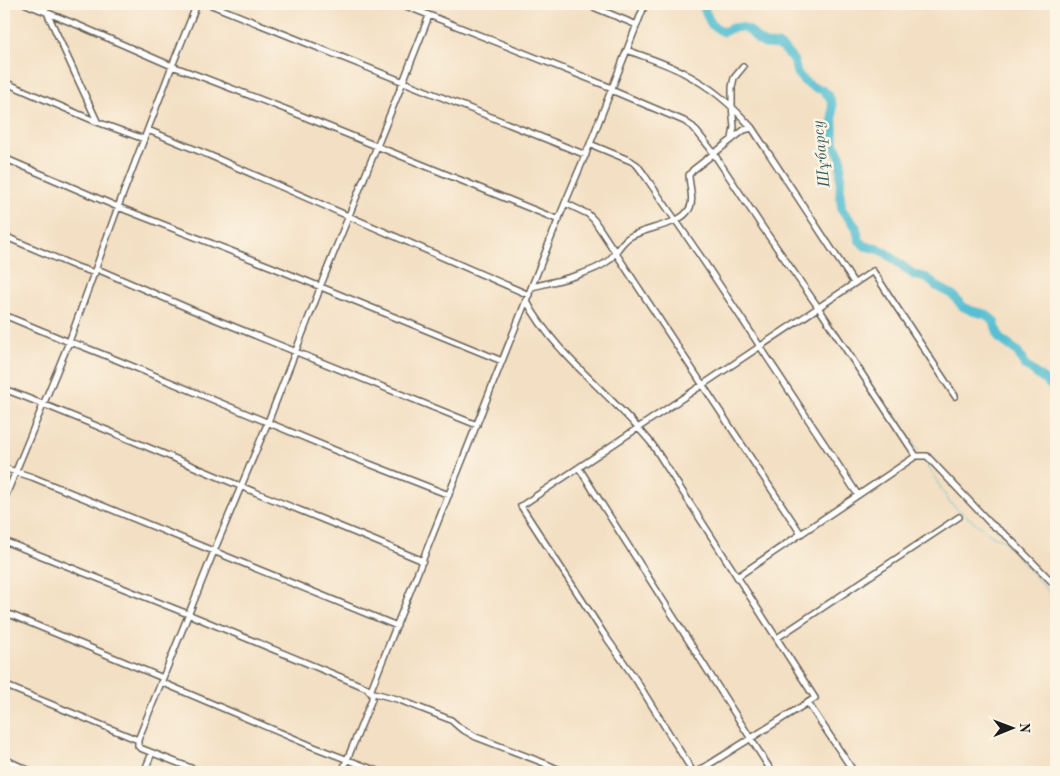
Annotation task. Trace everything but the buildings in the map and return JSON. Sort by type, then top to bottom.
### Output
[{"type":"street","points":[[4,10],[6,4]]},
{"type":"street","points":[[26,4],[172,66],[559,220]]},
{"type":"street","points":[[43,4],[97,122]]},
{"type":"street","points":[[4,500],[69,342],[118,207],[197,4]]},
{"type":"street","points":[[210,4],[586,155]]},
{"type":"street","points":[[401,4],[611,89],[684,121],[693,127],[714,154],[818,307],[916,456]]},
{"type":"street","points":[[586,4],[637,25]]},
{"type":"street","points":[[370,692],[645,4]]},
{"type":"street","points":[[201,772],[138,746],[138,740],[240,486],[268,422],[429,16]]},
{"type":"street","points":[[627,50],[680,71],[710,88],[732,106],[752,128],[854,284]]},
{"type":"street","points":[[732,139],[734,127],[732,87],[734,78],[743,67]]},
{"type":"street","points":[[4,82],[97,122],[144,139]]},
{"type":"street","points":[[532,287],[585,272],[608,261],[628,238],[676,220],[687,213],[691,205],[689,175],[744,130],[752,128]]},
{"type":"street","points":[[148,130],[349,216],[528,298],[535,316],[572,362],[639,427],[652,444],[815,698],[695,772],[521,506],[579,468],[639,427],[702,384],[873,271],[955,396]]},
{"type":"street","points":[[590,144],[631,161],[643,173],[858,495]]},
{"type":"street","points":[[4,158],[118,207],[502,361]]},
{"type":"street","points":[[565,203],[588,214],[594,220],[801,534]]},
{"type":"street","points":[[4,236],[77,267],[96,271],[477,425]]},
{"type":"street","points":[[4,315],[449,495]]},
{"type":"street","points":[[4,389],[423,560]]},
{"type":"street","points":[[737,577],[916,456],[926,456],[990,523],[1008,537],[1056,586]]},
{"type":"street","points":[[4,468],[214,551],[396,626]]},
{"type":"street","points":[[579,468],[772,772]]},
{"type":"street","points":[[777,638],[959,517]]},
{"type":"street","points":[[4,541],[367,688],[372,694],[372,699],[342,772]]},
{"type":"street","points":[[4,612],[314,747],[380,772]]},
{"type":"street","points":[[4,685],[138,740]]},
{"type":"street","points":[[370,692],[397,699],[451,720],[460,728],[476,736],[564,772]]},
{"type":"street","points":[[808,703],[854,772]]},
{"type":"street","points":[[144,772],[152,753]]},
{"type":"street","points":[[4,760],[32,772]]},
{"type":"waterway","name":"Шұбарсу","points":[[702,4],[711,24],[723,32],[741,27],[750,31],[758,40],[765,44],[778,45],[785,50],[794,61],[797,73],[805,82],[823,90],[829,96],[832,104],[834,143],[841,158],[840,196],[842,210],[856,227],[859,240],[865,246],[886,253],[914,275],[927,278],[936,286],[953,295],[962,306],[985,314],[994,321],[999,338],[1017,351],[1025,365],[1056,391]]},
{"type":"waterway","points":[[896,416],[918,451]]},
{"type":"waterway","points":[[923,458],[950,503],[992,536],[1002,539],[1056,600]]}]
